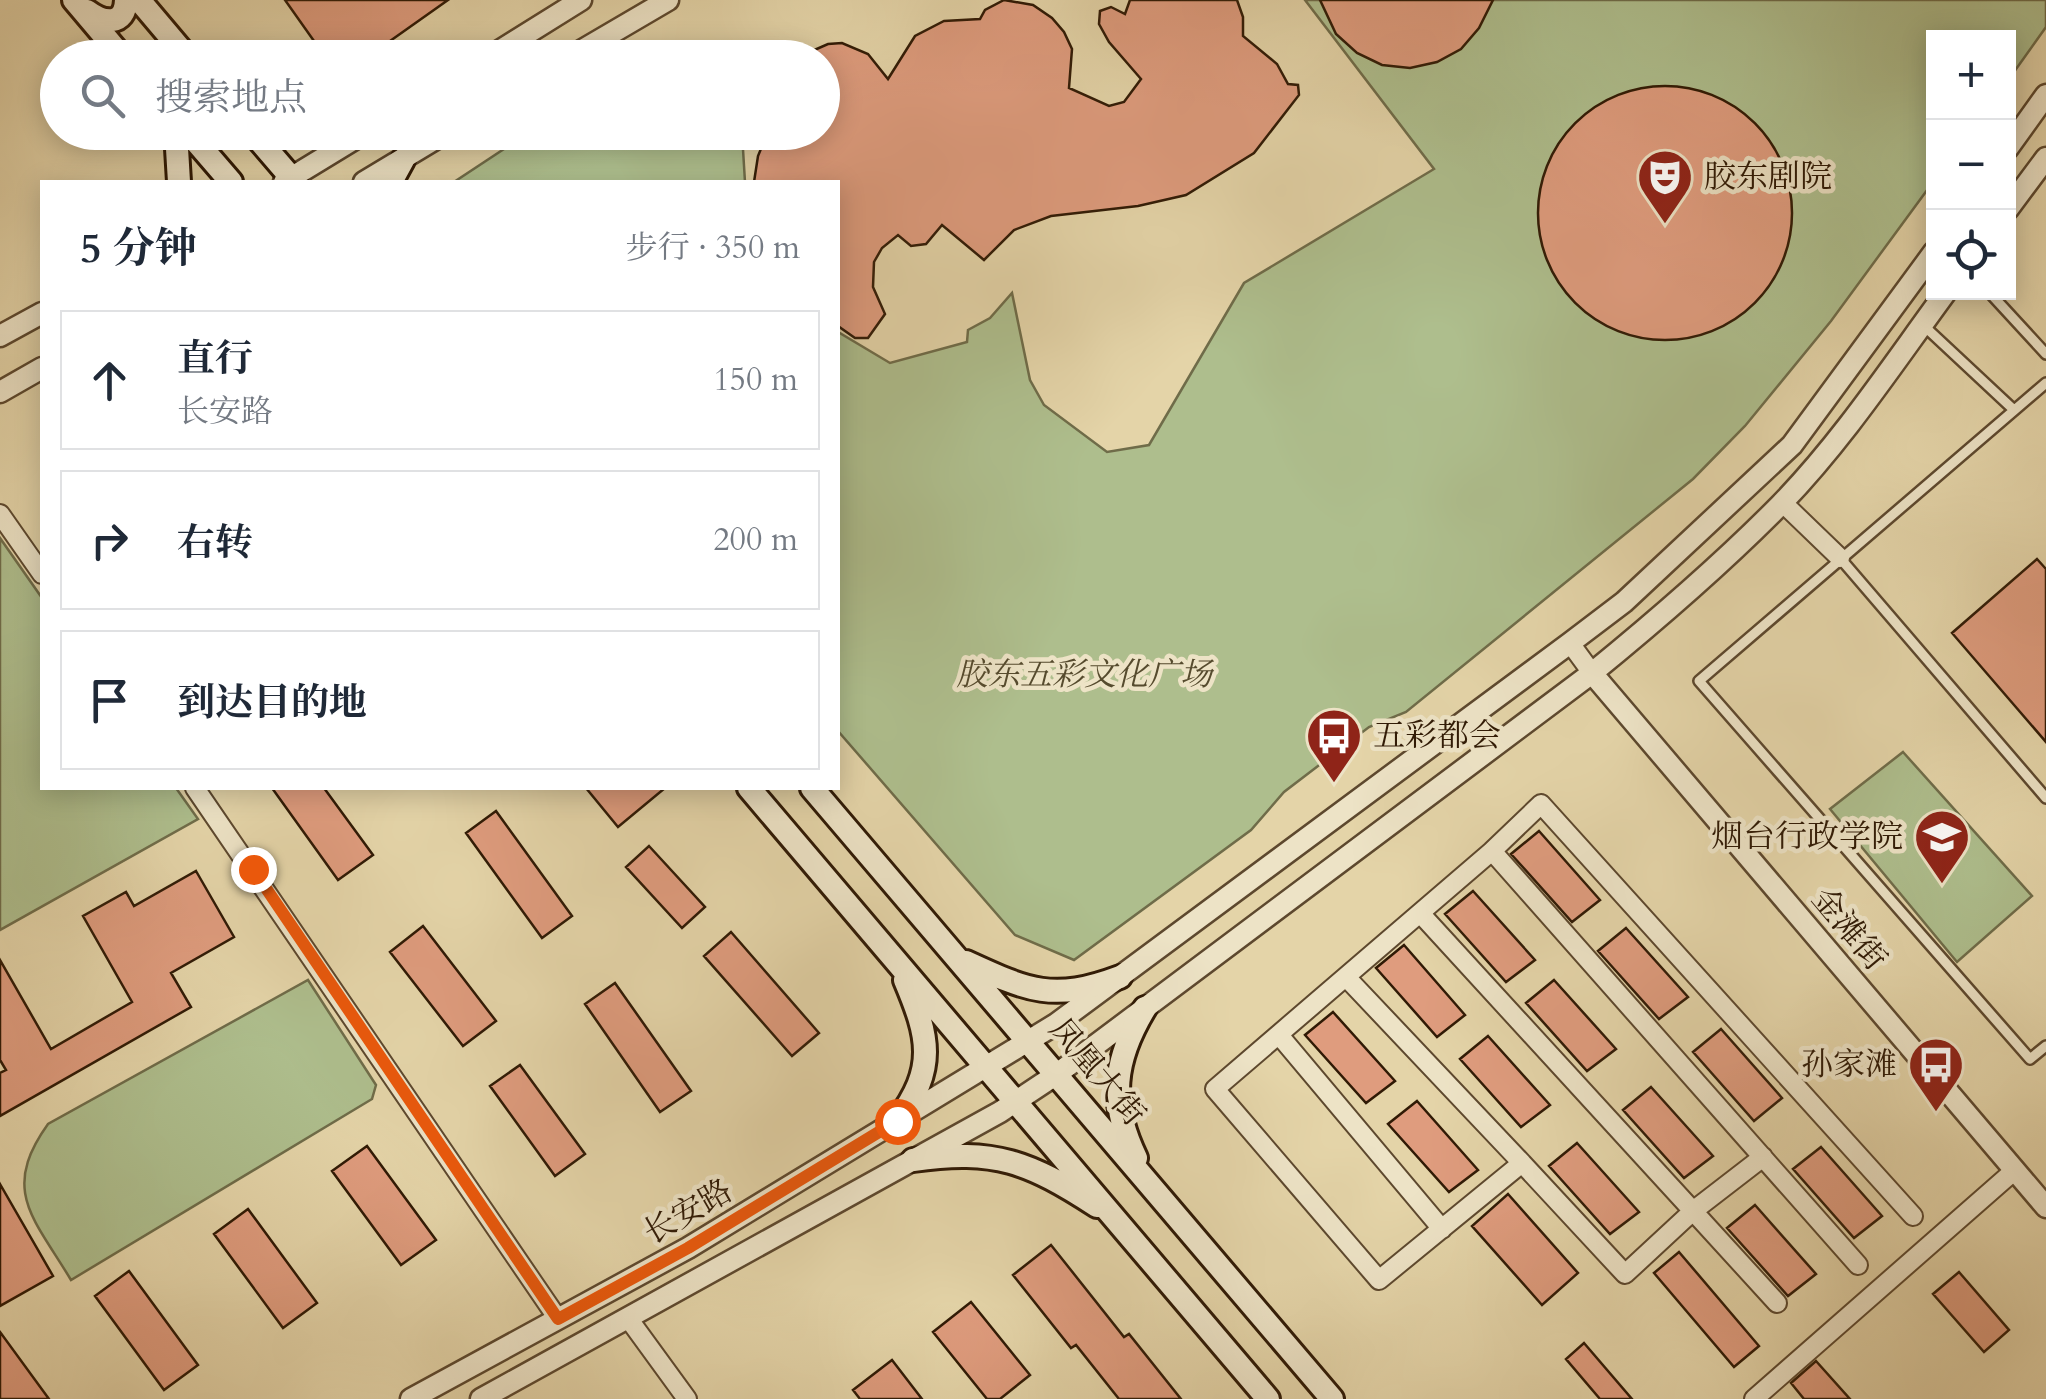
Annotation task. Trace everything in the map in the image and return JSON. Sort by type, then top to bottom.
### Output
[{"type":"main road","points":[[75,1],[108,22],[122,16],[126,0]]},
{"type":"main road","points":[[139,0],[173,40]]},
{"type":"main road","points":[[75,1],[108,40]]},
{"type":"main road","points":[[177,150],[179,180]]},
{"type":"main road","points":[[203,150],[229,180]]},
{"type":"main road","points":[[266,150],[289,180]]},
{"type":"main road","points":[[393,180],[403,160]]},
{"type":"main road","points":[[752,790],[1268,1399]]},
{"type":"main road","name":"凤凰大街","points":[[814,790],[1332,1399]]},
{"type":"main road","points":[[896,958],[924,1024],[926,1052],[912,1102],[897,1121]]},
{"type":"main road","points":[[958,959],[1034,989],[1060,992],[1084,990],[1120,977]]},
{"type":"main road","points":[[1145,1008],[1118,1064],[1118,1106],[1129,1144],[1146,1180]]},
{"type":"main road","points":[[914,1160],[958,1154],[1015,1162],[1059,1182],[1117,1219]]},
{"type":"street","points":[[517,40],[581,0]]},
{"type":"street","points":[[600,40],[668,0]]},
{"type":"street","points":[[2016,137],[2046,96]]},
{"type":"street","points":[[292,180],[338,150]]},
{"type":"street","points":[[368,180],[419,150]]},
{"type":"street","points":[[2016,198],[2046,158]]},
{"type":"street","name":"长安路","points":[[411,1399],[688,1248],[1028,1041],[1570,643],[1638,590],[1792,444],[1926,263]]},
{"type":"street","name":"长安路","points":[[482,1399],[1018,1100],[1592,673],[1646,629],[1782,502],[1875,390],[1940,300]]},
{"type":"street","points":[[0,336],[40,315]]},
{"type":"street","points":[[0,392],[40,369]]},
{"type":"street","points":[[1782,502],[1840,558]]},
{"type":"street","points":[[0,514],[40,571]]},
{"type":"street","name":"金滩街","points":[[1570,643],[2046,1207]]},
{"type":"street","points":[[195,790],[558,1319]]},
{"type":"street","points":[[1522,1163],[1379,1280],[1215,1089],[1492,852],[1542,804],[1914,1216]]},
{"type":"street","points":[[1492,852],[1858,1265]]},
{"type":"street","points":[[1420,914],[1777,1303]]},
{"type":"street","points":[[1346,977],[1625,1274],[1693,1212],[1763,1157]]},
{"type":"street","points":[[1279,1035],[1442,1229]]},
{"type":"street","points":[[1754,1399],[2015,1170]]},
{"type":"street","points":[[628,1318],[687,1399]]},
{"type":"lane","points":[[1995,300],[2046,354]]},
{"type":"lane","points":[[1922,325],[2014,410]]},
{"type":"lane","points":[[2046,383],[1699,681],[2030,1059],[2046,1046]]},
{"type":"lane","points":[[1840,558],[2046,798]]},
{"type":"green space","name":"胶东五彩文化广场","points":[[1305,0],[2046,0],[2046,27],[2016,69],[2016,30],[1926,30],[1926,192],[1831,321],[1745,426],[1693,479],[1406,712],[1369,727],[1284,792],[1251,830],[1074,960],[1015,935],[840,733],[840,333],[890,363],[967,342],[968,330],[990,318],[1012,293],[1030,380],[1044,405],[1107,452],[1149,445],[1244,283],[1434,169]]},
{"type":"green space","points":[[502,150],[743,150],[745,180],[457,180]]},
{"type":"green space","points":[[0,538],[40,595],[40,790],[177,790],[198,819],[0,930]]},
{"type":"green space","points":[[1903,752],[2032,896],[1957,962],[1830,809]]},
{"type":"green space","points":[[308,980],[376,1085],[372,1099],[71,1280],[35,1221],[24,1186],[34,1147],[48,1124]]},
{"type":"building","points":[[285,0],[448,0],[391,40],[313,40]]},
{"type":"building","points":[[1004,0],[1033,5],[1052,18],[1072,49],[1069,88],[1109,106],[1124,102],[1141,79],[1109,42],[1099,24],[1100,11],[1111,7],[1125,14],[1130,0],[1237,0],[1243,17],[1243,36],[1277,64],[1288,84],[1298,85],[1299,95],[1254,153],[1186,195],[1138,206],[1051,216],[1014,230],[984,260],[942,225],[926,244],[911,246],[898,235],[882,248],[874,262],[873,287],[885,314],[868,338],[855,338],[840,327],[840,180],[754,180],[758,156],[760,150],[840,150],[840,43],[868,54],[888,79],[915,36],[944,21],[980,19],[985,10]]},
{"type":"building","points":[[1320,0],[1493,0],[1479,28],[1461,49],[1437,62],[1410,68],[1382,65],[1357,53],[1336,34]]},
{"type":"building","name":"胶东剧院","points":[[1665,86],[1714,96],[1755,123],[1782,164],[1792,213],[1782,262],[1755,303],[1714,330],[1665,340],[1616,330],[1575,303],[1548,262],[1538,213],[1548,164],[1575,123],[1616,96]]},
{"type":"building","points":[[2037,559],[2046,569],[2046,742],[1952,633]]},
{"type":"building","points":[[273,790],[325,790],[373,855],[338,880]]},
{"type":"building","points":[[588,790],[663,790],[618,827]]},
{"type":"building","points":[[496,811],[572,916],[542,938],[466,833]]},
{"type":"building","points":[[1539,831],[1600,900],[1572,922],[1511,854]]},
{"type":"building","points":[[649,846],[705,907],[682,928],[626,867]]},
{"type":"building","points":[[196,871],[234,937],[171,973],[191,1007],[0,1116],[0,1073],[6,1070],[0,1060],[0,960],[51,1049],[132,1002],[83,916],[126,892],[134,906]]},
{"type":"building","points":[[1473,891],[1535,960],[1506,982],[1445,914]]},
{"type":"building","points":[[423,926],[496,1021],[463,1046],[390,952]]},
{"type":"building","points":[[1626,928],[1688,997],[1659,1019],[1598,951]]},
{"type":"building","points":[[731,932],[819,1033],[792,1056],[704,956]]},
{"type":"building","points":[[1404,945],[1465,1015],[1437,1037],[1376,968]]},
{"type":"building","points":[[1554,980],[1616,1049],[1587,1071],[1526,1003]]},
{"type":"building","points":[[615,983],[691,1091],[660,1112],[585,1004]]},
{"type":"building","points":[[1333,1012],[1395,1081],[1366,1103],[1305,1035]]},
{"type":"building","points":[[1721,1029],[1782,1098],[1754,1121],[1693,1052]]},
{"type":"building","points":[[1488,1036],[1550,1105],[1521,1127],[1460,1059]]},
{"type":"building","points":[[520,1065],[585,1154],[555,1176],[490,1086]]},
{"type":"building","points":[[1651,1087],[1713,1156],[1684,1178],[1623,1110]]},
{"type":"building","points":[[1417,1101],[1478,1170],[1449,1192],[1388,1124]]},
{"type":"building","points":[[1577,1143],[1639,1212],[1610,1234],[1549,1166]]},
{"type":"building","points":[[367,1146],[436,1240],[401,1265],[332,1171]]},
{"type":"building","points":[[1821,1147],[1882,1216],[1854,1238],[1793,1169]]},
{"type":"building","points":[[0,1184],[53,1276],[0,1306]]},
{"type":"building","points":[[1508,1194],[1578,1273],[1542,1305],[1472,1226]]},
{"type":"building","points":[[1755,1205],[1816,1274],[1788,1296],[1727,1228]]},
{"type":"building","points":[[248,1209],[317,1303],[283,1328],[214,1234]]},
{"type":"building","points":[[1051,1245],[1124,1337],[1129,1334],[1181,1399],[1119,1399],[1076,1345],[1071,1348],[1013,1275]]},
{"type":"building","points":[[1679,1252],[1759,1346],[1734,1367],[1654,1273]]},
{"type":"building","points":[[129,1271],[198,1365],[164,1390],[95,1296]]},
{"type":"building","points":[[1959,1272],[2009,1330],[1984,1352],[1933,1294]]},
{"type":"building","points":[[971,1302],[1030,1375],[1000,1399],[987,1399],[933,1332]]},
{"type":"building","points":[[0,1332],[49,1399],[0,1399]]},
{"type":"building","points":[[1584,1343],[1632,1399],[1600,1399],[1566,1359]]},
{"type":"building","points":[[892,1360],[922,1399],[860,1399],[853,1390]]},
{"type":"building","points":[[1816,1361],[1850,1399],[1804,1399],[1791,1383]]},
{"type":"place","name":"胶东剧院","points":[[1665,226]]},
{"type":"place","name":"五彩都会","points":[[1334,785]]},
{"type":"place","name":"烟台行政学院","points":[[1942,886]]},
{"type":"place","name":"孙家滩","points":[[1936,1114]]},
{"type":"route","points":[[253,869],[558,1319],[688,1248],[897,1121]]}]
